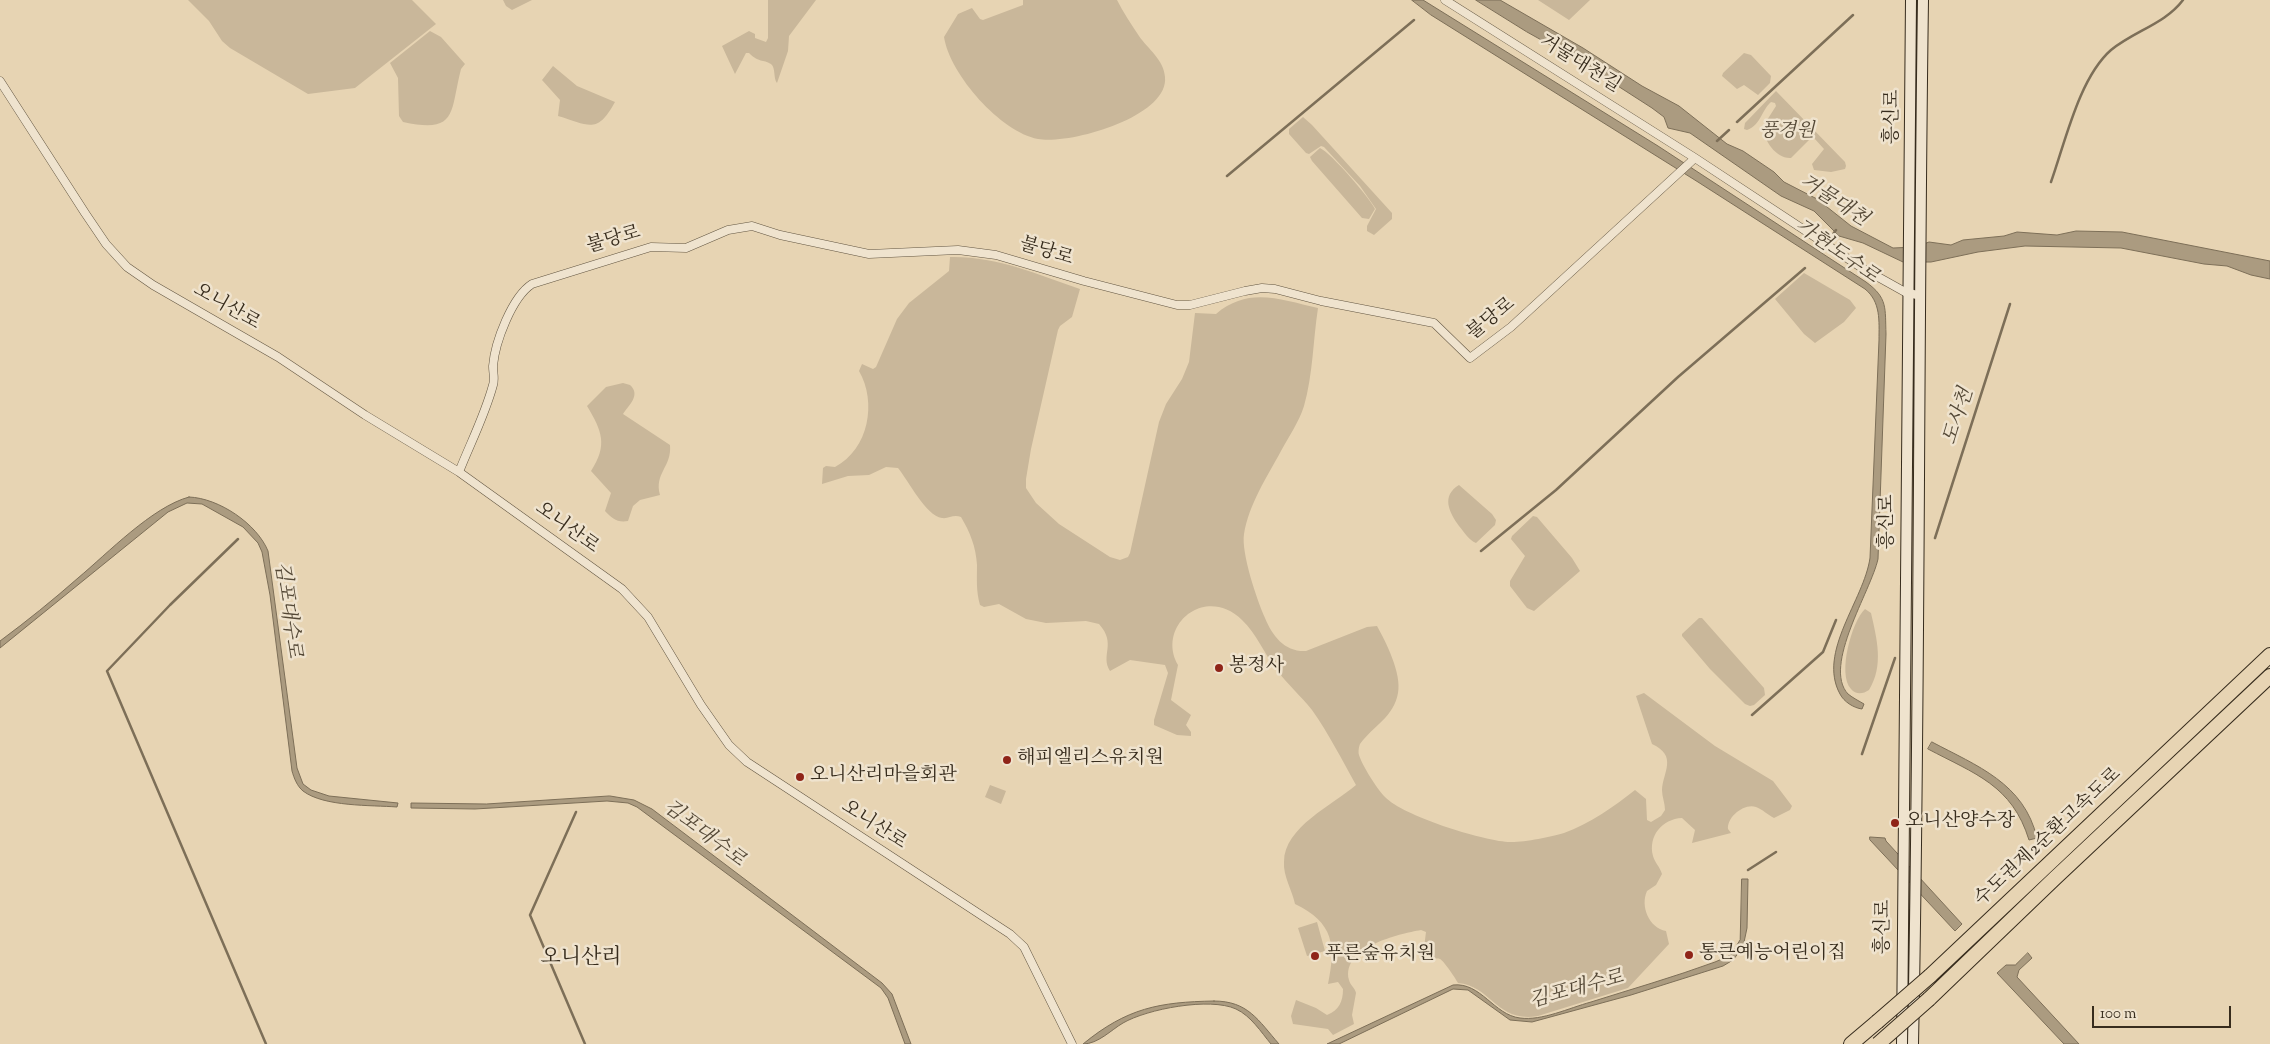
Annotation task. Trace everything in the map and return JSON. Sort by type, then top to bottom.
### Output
[{"type":"highway","name":"수도권제2순환고속도로","points":[[1851,1044],[1930,976],[2270,655]]},
{"type":"highway","name":"수도권제2순환고속도로","points":[[1878,1044],[1929,999],[2270,676]]},
{"type":"main road","name":"흥신로","points":[[1912,0],[1910,234],[1920,296],[1916,621],[1917,862],[1913,1044]]},
{"type":"main road","name":"흥신로","points":[[1902,1044],[1910,294],[1921,234],[1923,0]]},
{"type":"street","name":"거물대천길","points":[[1445,0],[1695,158]]},
{"type":"street","name":"오니산로","points":[[0,81],[90,221],[106,244],[127,267],[153,285],[278,357],[365,415],[459,472],[618,586],[635,601],[662,638],[716,727],[729,745],[747,762],[1010,934],[1024,947],[1072,1044]]},
{"type":"street","name":"불당로","points":[[459,472],[494,384],[493,366],[507,318],[525,289],[532,284],[592,264],[651,247],[686,248],[728,230],[752,226],[780,235],[869,254],[958,250],[996,255],[1084,281],[1177,305],[1190,305],[1253,289],[1275,289],[1321,301],[1434,323],[1470,358],[1511,327],[1695,158]]},
{"type":"street","points":[[1695,158],[1862,268],[1910,294],[1920,296]]},
{"type":"green space","points":[[188,0],[412,0],[436,24],[355,88],[308,94],[230,48],[222,41],[209,21]]},
{"type":"green space","points":[[503,0],[532,0],[512,10],[506,6]]},
{"type":"green space","points":[[768,0],[816,0],[789,36],[788,51],[777,83],[771,64],[758,60],[749,53],[746,53],[735,74],[722,46],[749,31],[755,34],[755,38],[766,42],[768,38]]},
{"type":"green space","points":[[1023,0],[1117,0],[1139,36],[1162,65],[1165,77],[1162,91],[1151,104],[1135,116],[1093,133],[1053,140],[1038,139],[1024,134],[1009,125],[979,100],[967,84],[948,52],[944,37],[958,14],[972,8],[980,19],[983,20],[1023,5]]},
{"type":"green space","points":[[1538,0],[1590,0],[1569,20]]},
{"type":"green space","points":[[430,31],[441,37],[465,64],[461,69],[452,108],[443,122],[434,125],[403,122],[399,116],[398,78],[390,63]]},
{"type":"green space","points":[[1744,53],[1751,55],[1771,76],[1770,83],[1758,95],[1744,85],[1737,89],[1722,76]]},
{"type":"green space","points":[[553,66],[577,86],[615,102],[603,119],[591,125],[558,116],[560,100],[542,80]]},
{"type":"green space","name":"풍경원","points":[[1776,91],[1845,162],[1845,169],[1831,172],[1814,170],[1812,164],[1824,149],[1814,138],[1811,138],[1791,158],[1781,156],[1776,152],[1766,138],[1762,128],[1776,106],[1775,103],[1771,102],[1752,128],[1744,129],[1745,123]]},
{"type":"green space","points":[[1303,117],[1392,213],[1392,219],[1374,235],[1367,231],[1367,226],[1376,209],[1360,186],[1324,147],[1321,146],[1309,154],[1306,153],[1289,134],[1289,129]]},
{"type":"green space","points":[[1320,148],[1341,167],[1372,203],[1375,209],[1369,219],[1362,218],[1312,161],[1310,157]]},
{"type":"green space","points":[[950,257],[984,259],[1032,272],[1080,289],[1072,317],[1060,326],[1058,330],[1031,449],[1026,488],[1036,503],[1059,524],[1110,557],[1120,560],[1128,557],[1130,553],[1159,422],[1166,404],[1182,379],[1189,362],[1195,313],[1216,314],[1228,305],[1253,298],[1278,299],[1318,308],[1311,370],[1304,406],[1297,423],[1259,491],[1250,512],[1244,534],[1245,553],[1254,589],[1265,618],[1276,637],[1286,646],[1299,651],[1306,651],[1367,627],[1377,626],[1389,649],[1398,677],[1398,693],[1388,715],[1360,744],[1359,754],[1366,771],[1385,797],[1394,804],[1408,812],[1443,826],[1480,837],[1514,842],[1544,838],[1564,833],[1583,825],[1635,790],[1646,799],[1647,820],[1651,822],[1661,816],[1665,810],[1662,790],[1667,759],[1660,749],[1652,744],[1636,696],[1644,693],[1715,746],[1773,781],[1792,806],[1790,810],[1774,818],[1756,807],[1746,807],[1737,812],[1730,820],[1728,829],[1731,833],[1692,843],[1695,830],[1682,818],[1668,822],[1658,830],[1652,849],[1653,856],[1662,874],[1656,885],[1647,891],[1645,909],[1655,926],[1666,931],[1669,944],[1628,988],[1538,1016],[1524,1017],[1513,1014],[1503,1009],[1479,990],[1458,983],[1440,959],[1427,960],[1424,948],[1426,932],[1421,930],[1374,944],[1362,951],[1354,959],[1349,969],[1349,980],[1356,993],[1352,1015],[1354,1024],[1333,1035],[1328,1029],[1293,1024],[1291,1016],[1296,1000],[1316,1008],[1327,1015],[1335,1011],[1340,1005],[1343,989],[1338,982],[1328,984],[1332,958],[1329,936],[1325,927],[1308,911],[1295,904],[1285,872],[1286,849],[1292,838],[1311,818],[1356,785],[1312,710],[1277,670],[1242,620],[1228,610],[1213,606],[1200,608],[1188,614],[1179,624],[1174,636],[1173,650],[1178,665],[1171,700],[1191,715],[1186,725],[1191,732],[1191,736],[1177,735],[1154,725],[1168,673],[1165,665],[1130,660],[1110,671],[1107,665],[1107,638],[1099,624],[1086,621],[1046,623],[1026,619],[999,604],[984,607],[980,605],[974,546],[961,517],[942,518],[936,516],[918,497],[898,468],[886,467],[869,475],[848,476],[822,484],[823,468],[826,466],[835,467],[847,459],[856,449],[862,437],[866,424],[868,397],[865,383],[859,371],[862,364],[873,369],[876,367],[897,319],[909,303],[949,271]]},
{"type":"green space","points":[[1804,273],[1850,300],[1856,308],[1844,322],[1815,343],[1804,334],[1775,299]]},
{"type":"green space","points":[[623,383],[630,385],[634,396],[623,414],[670,445],[670,453],[659,481],[660,495],[640,500],[633,506],[628,521],[615,519],[605,511],[611,493],[591,471],[600,453],[601,438],[587,406],[606,387]]},
{"type":"green space","points":[[1459,485],[1492,514],[1496,520],[1495,525],[1476,543],[1459,526],[1448,504],[1450,494]]},
{"type":"green space","points":[[1533,516],[1537,517],[1572,558],[1580,571],[1534,611],[1527,608],[1510,586],[1510,581],[1525,556],[1511,539]]},
{"type":"green space","points":[[1865,609],[1871,613],[1877,642],[1878,662],[1874,681],[1869,690],[1860,693],[1851,689],[1845,672],[1851,636],[1855,624]]},
{"type":"green space","points":[[1699,618],[1702,618],[1764,688],[1765,695],[1754,705],[1745,704],[1710,669],[1682,636]]},
{"type":"green space","points":[[990,785],[1006,791],[1001,804],[985,797]]},
{"type":"green space","points":[[1317,922],[1325,951],[1307,956],[1298,928]]},
{"type":"shaded area","points":[[1412,0],[1423,0],[1658,146],[1866,282],[1882,299],[1885,310],[1886,334],[1878,559],[1844,647],[1841,666],[1842,681],[1848,694],[1864,704],[1862,709],[1844,700],[1840,694],[1834,678],[1834,661],[1844,626],[1860,591],[1870,558],[1879,340],[1878,312],[1874,300],[1865,289],[1431,15]]},
{"type":"shaded area","points":[[1476,0],[1500,0],[1583,48],[1642,86],[1679,106],[1727,144],[1743,151],[1774,172],[1784,182],[1817,199],[1851,226],[1893,248],[1916,247],[1929,242],[1951,245],[1963,240],[2004,236],[2017,232],[2057,235],[2076,231],[2122,232],[2270,261],[2270,279],[2251,275],[2227,266],[2204,264],[2121,248],[2025,246],[1978,252],[1931,262],[1903,262],[1863,243],[1839,236],[1814,211],[1781,196],[1690,133],[1668,128],[1664,117],[1652,108],[1579,61],[1527,32]]},
{"type":"shaded area","points":[[189,497],[201,498],[236,514],[255,531],[268,551],[297,768],[303,784],[311,790],[329,796],[398,803],[397,807],[335,803],[312,796],[303,791],[297,784],[292,771],[270,595],[262,552],[258,543],[243,527],[202,504],[187,503],[168,512],[0,648],[0,641],[146,520],[160,510]]},
{"type":"shaded area","points":[[1932,742],[1982,768],[2010,790],[2031,819],[2037,838],[2029,840],[2022,821],[2013,806],[1990,783],[1928,749]]},
{"type":"shaded area","points":[[610,796],[634,800],[652,809],[882,983],[892,994],[911,1044],[905,1044],[888,998],[881,988],[637,807],[628,803],[607,801],[475,809],[411,808],[411,803],[486,804]]},
{"type":"shaded area","points":[[1870,837],[1885,838],[1962,924],[1955,931],[1870,840]]},
{"type":"shaded area","points":[[1742,879],[1748,879],[1747,928],[1743,947],[1733,960],[1723,966],[1631,995],[1532,1022],[1510,1020],[1468,990],[1453,989],[1339,1044],[1327,1044],[1453,985],[1463,985],[1472,988],[1511,1016],[1537,1018],[1715,962],[1731,955],[1740,940]]},
{"type":"shaded area","points":[[2028,953],[2032,958],[2019,970],[2017,977],[2079,1044],[2064,1044],[1997,973],[2006,965],[2015,965]]},
{"type":"shaded area","points":[[1214,1001],[1236,1004],[1244,1008],[1258,1020],[1279,1044],[1271,1044],[1246,1016],[1236,1009],[1211,1004],[1195,1004],[1147,1013],[1123,1023],[1094,1042],[1083,1044],[1114,1022],[1144,1009],[1177,1003]]},
{"type":"waterway","name":"도사천","points":[[2051,182],[2074,112],[2090,77],[2100,62],[2120,43],[2167,15],[2183,0]]},
{"type":"waterway","points":[[1737,122],[1853,15]]},
{"type":"waterway","points":[[1227,176],[1414,20]]},
{"type":"waterway","points":[[1717,141],[1729,130]]},
{"type":"waterway","points":[[1831,237],[1836,230]]},
{"type":"waterway","points":[[1481,551],[1556,490],[1678,377],[1805,268]]},
{"type":"waterway","name":"도사천","points":[[1935,538],[2010,304]]},
{"type":"waterway","points":[[238,539],[170,605],[107,671],[266,1044]]},
{"type":"waterway","points":[[1752,715],[1823,652],[1836,620]]},
{"type":"waterway","name":"도사천","points":[[1862,754],[1895,658]]},
{"type":"waterway","points":[[576,812],[530,915],[585,1044]]},
{"type":"waterway","name":"김포대수로","points":[[1748,870],[1776,852]]},
{"type":"place","name":"봉정사","points":[[1219,668]]},
{"type":"place","name":"해피엘리스유치원","points":[[1007,760]]},
{"type":"place","name":"오니산리마을회관","points":[[800,777]]},
{"type":"place","name":"오니산양수장","points":[[1895,823]]},
{"type":"place","name":"통큰예능어린이집","points":[[1689,955]]},
{"type":"place","name":"푸른숲유치원","points":[[1315,956]]},
{"type":"district","name":"오니산리","points":[[581,959]]},
{"type":"water label","name":"거물대천","points":[[1833,202]]},
{"type":"water label","name":"가현도수로","points":[[1836,253]]}]
